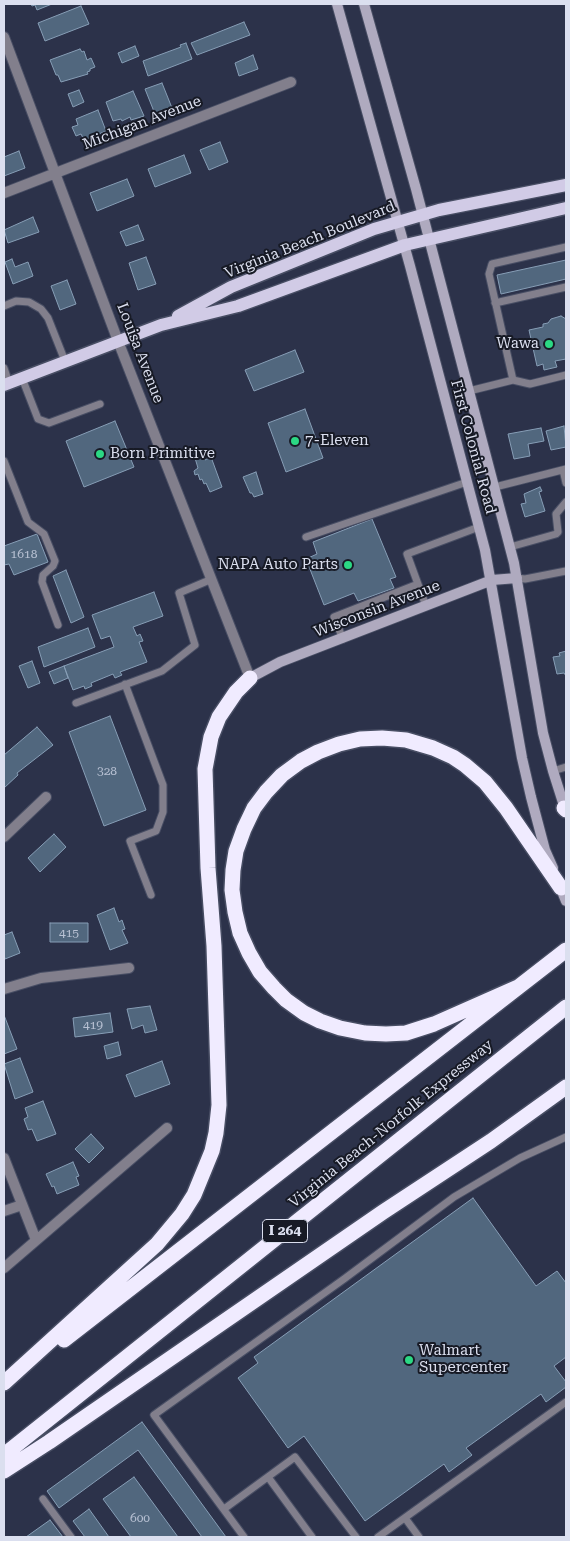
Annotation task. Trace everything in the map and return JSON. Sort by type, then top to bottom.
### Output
[{"type":"highway","points":[[4,1383],[157,1244],[182,1214],[194,1194],[212,1151],[219,1105],[214,946],[208,868],[205,770],[211,737],[218,718],[236,692],[250,678]]},
{"type":"highway","points":[[520,986],[434,1024],[406,1033],[365,1033],[340,1028],[304,1013],[286,1000],[260,972],[240,933],[232,890],[236,852],[244,829],[254,808],[266,792],[282,775],[301,761],[339,744],[360,739],[406,740],[454,757],[485,782],[506,808],[563,894]]},
{"type":"highway","name":"Virginia Beach-Norfolk Expressway","points":[[4,1387],[566,950]]},
{"type":"highway","name":"Virginia Beach-Norfolk Expressway","points":[[4,1455],[566,1007]]},
{"type":"highway","points":[[4,1471],[383,1212],[491,1142],[566,1087]]},
{"type":"main road","name":"First Colonial Road","points":[[337,4],[398,221],[479,527],[492,580],[529,790],[545,850],[563,894]]},
{"type":"main road","name":"First Colonial Road","points":[[364,4],[423,214],[510,546],[543,733],[552,771],[566,811]]},
{"type":"main road","name":"Virginia Beach Boulevard","points":[[161,325],[253,278],[314,252],[398,221],[566,184]]},
{"type":"main road","name":"Virginia Beach Boulevard","points":[[6,384],[161,325],[238,306],[404,245],[566,208]]},
{"type":"main road","name":"Wisconsin Avenue","points":[[250,678],[280,662],[492,580],[517,578]]},
{"type":"street","name":"Louisa Avenue","points":[[4,37],[118,341],[250,678]]},
{"type":"street","name":"Michigan Avenue","points":[[4,193],[291,82]]},
{"type":"street","points":[[4,837],[46,798]]},
{"type":"street","points":[[4,989],[41,978],[129,968]]},
{"type":"street","points":[[4,1268],[167,1128]]},
{"type":"street","points":[[4,1158],[36,1240]]},
{"type":"street","points":[[4,1211],[22,1205]]},
{"type":"lane","points":[[513,380],[488,274],[492,264],[566,247]]},
{"type":"lane","points":[[495,303],[566,287]]},
{"type":"lane","points":[[4,306],[16,301],[29,302],[41,309],[48,318],[65,361]]},
{"type":"lane","points":[[4,368],[6,384]]},
{"type":"lane","points":[[469,391],[513,380],[530,384],[566,375]]},
{"type":"lane","points":[[22,378],[38,419],[49,423],[100,404]]},
{"type":"lane","points":[[4,461],[28,522],[44,534],[56,561],[44,576],[42,582],[58,625]]},
{"type":"lane","points":[[494,487],[565,470],[566,483]]},
{"type":"lane","points":[[306,537],[467,482]]},
{"type":"lane","points":[[510,546],[556,534],[558,532],[556,514],[566,502]]},
{"type":"lane","points":[[426,606],[407,554],[479,527]]},
{"type":"lane","points":[[517,578],[525,579],[566,570]]},
{"type":"lane","points":[[76,703],[162,671],[195,645],[178,593],[212,579]]},
{"type":"lane","points":[[343,639],[334,617],[418,584]]},
{"type":"lane","points":[[125,684],[163,785],[163,812],[156,831],[130,841],[151,895]]},
{"type":"lane","points":[[552,771],[566,767]]},
{"type":"lane","points":[[244,1537],[154,1415],[454,1197],[495,1172],[566,1137]]},
{"type":"lane","points":[[378,1537],[566,1402]]},
{"type":"lane","points":[[224,1509],[295,1457],[356,1537]]},
{"type":"lane","points":[[268,1477],[312,1537]]},
{"type":"lane","points":[[43,1499],[71,1537]]},
{"type":"lane","points":[[405,1518],[419,1537]]},
{"type":"building","points":[[31,4],[52,4],[37,10],[35,5],[32,6]]},
{"type":"building","points":[[81,6],[89,24],[45,41],[38,23]]},
{"type":"building","points":[[244,22],[250,35],[197,55],[191,43]]},
{"type":"building","points":[[186,43],[192,59],[148,76],[143,61],[181,47],[180,45]]},
{"type":"building","points":[[135,46],[139,56],[122,63],[118,53]]},
{"type":"building","points":[[80,49],[82,52],[84,51],[87,60],[91,58],[95,67],[87,72],[88,74],[61,82],[50,60]]},
{"type":"building","points":[[253,55],[258,69],[239,76],[235,63]]},
{"type":"building","points":[[162,83],[172,108],[155,114],[145,89]]},
{"type":"building","points":[[79,90],[84,102],[73,107],[68,94]]},
{"type":"building","points":[[133,91],[144,116],[131,120],[130,117],[122,121],[121,119],[113,121],[106,102]]},
{"type":"building","points":[[98,110],[106,131],[84,140],[81,134],[76,136],[72,127],[78,125],[76,119]]},
{"type":"building","points":[[220,142],[228,162],[209,170],[200,150]]},
{"type":"building","points":[[19,151],[25,168],[4,176],[4,157]]},
{"type":"building","points":[[184,155],[191,173],[155,187],[148,169]]},
{"type":"building","points":[[127,179],[134,196],[97,211],[90,193]]},
{"type":"building","points":[[33,217],[39,232],[8,243],[4,230]]},
{"type":"building","points":[[138,225],[144,240],[126,246],[120,232]]},
{"type":"building","points":[[146,257],[156,284],[138,290],[129,263]]},
{"type":"building","points":[[12,259],[15,267],[28,262],[33,276],[13,284],[5,262]]},
{"type":"building","name":"Wawa","points":[[566,260],[566,279],[501,294],[497,275]]},
{"type":"building","points":[[67,280],[76,304],[60,310],[51,286]]},
{"type":"building","name":"Wawa","points":[[561,316],[566,319],[566,359],[555,361],[557,367],[544,370],[543,364],[537,366],[529,330],[543,327],[543,324],[548,323],[551,319]]},
{"type":"building","points":[[295,350],[304,372],[254,391],[245,370]]},
{"type":"building","name":"7-Eleven","points":[[305,409],[323,458],[286,472],[268,423]]},
{"type":"building","name":"Born Primitive","points":[[115,421],[134,467],[84,487],[66,441]]},
{"type":"building","points":[[564,426],[566,447],[551,450],[546,431]]},
{"type":"building","points":[[541,428],[544,441],[528,444],[530,456],[514,459],[508,434]]},
{"type":"building","points":[[203,455],[205,460],[211,457],[222,487],[210,492],[206,483],[204,484],[202,479],[200,480],[198,474],[195,475],[194,471],[198,468],[195,458]]},
{"type":"building","points":[[256,472],[263,494],[254,497],[250,493],[243,477]]},
{"type":"building","points":[[540,487],[542,491],[539,492],[545,511],[525,517],[521,504],[526,503],[524,494]]},
{"type":"building","points":[[372,519],[396,577],[390,579],[394,588],[358,601],[354,593],[324,605],[306,559],[317,554],[313,542]]},
{"type":"building","points":[[37,534],[48,562],[14,575],[9,564],[4,565],[4,546]]},
{"type":"building","points":[[66,570],[84,617],[71,623],[53,576]]},
{"type":"building","points":[[154,592],[163,616],[133,627],[137,636],[140,634],[143,641],[139,642],[147,662],[120,672],[122,675],[115,678],[113,674],[91,683],[92,686],[85,689],[84,686],[73,690],[64,666],[114,647],[110,636],[101,639],[92,615]]},
{"type":"building","points":[[88,628],[95,647],[44,667],[38,647]]},
{"type":"building","points":[[566,651],[566,676],[564,673],[557,674],[553,657],[560,656],[559,653]]},
{"type":"building","points":[[32,661],[40,683],[28,688],[19,666]]},
{"type":"building","points":[[64,666],[68,678],[54,684],[49,672]]},
{"type":"building","points":[[110,716],[146,810],[104,826],[69,732]]},
{"type":"building","points":[[37,727],[53,745],[17,773],[18,775],[4,788],[4,755]]},
{"type":"building","points":[[54,834],[66,847],[40,872],[28,858]]},
{"type":"building","points":[[114,908],[119,922],[122,920],[125,929],[122,930],[128,943],[110,950],[97,915]]},
{"type":"building","points":[[50,923],[88,923],[88,942],[50,942]]},
{"type":"building","points":[[12,932],[20,953],[5,959],[4,935]]},
{"type":"building","points":[[150,1006],[157,1030],[145,1033],[143,1025],[132,1029],[127,1009]]},
{"type":"building","points":[[110,1013],[113,1032],[75,1037],[73,1018]]},
{"type":"building","points":[[4,1015],[17,1049],[4,1054]]},
{"type":"building","points":[[118,1042],[121,1055],[107,1059],[104,1046]]},
{"type":"building","points":[[20,1058],[33,1092],[15,1099],[4,1064]]},
{"type":"building","points":[[162,1061],[170,1084],[135,1097],[126,1075]]},
{"type":"building","points":[[43,1101],[56,1134],[37,1141],[32,1129],[28,1130],[24,1119],[28,1117],[25,1108]]},
{"type":"building","points":[[91,1134],[104,1148],[89,1163],[75,1149]]},
{"type":"building","points":[[73,1162],[79,1176],[76,1177],[79,1185],[57,1194],[46,1174]]},
{"type":"building","name":"Walmart Supercenter","points":[[473,1198],[536,1286],[557,1271],[566,1283],[566,1357],[554,1366],[566,1382],[566,1387],[546,1402],[541,1394],[466,1448],[472,1455],[449,1472],[444,1464],[365,1521],[304,1436],[288,1448],[238,1378],[258,1363],[254,1357]]},
{"type":"building","points":[[142,1422],[226,1537],[202,1537],[138,1450],[59,1508],[47,1491]]},
{"type":"building","points":[[134,1477],[178,1537],[131,1537],[103,1499]]},
{"type":"building","points":[[89,1509],[109,1537],[85,1537],[73,1521]]},
{"type":"building","points":[[50,1520],[63,1537],[26,1537]]},
{"type":"place","name":"Wawa","points":[[549,344]]},
{"type":"place","name":"7-Eleven","points":[[295,441]]},
{"type":"place","name":"Born Primitive","points":[[100,454]]},
{"type":"place","name":"NAPA Auto Parts","points":[[348,565]]},
{"type":"place","name":"Walmart Supercenter","points":[[409,1360]]}]
